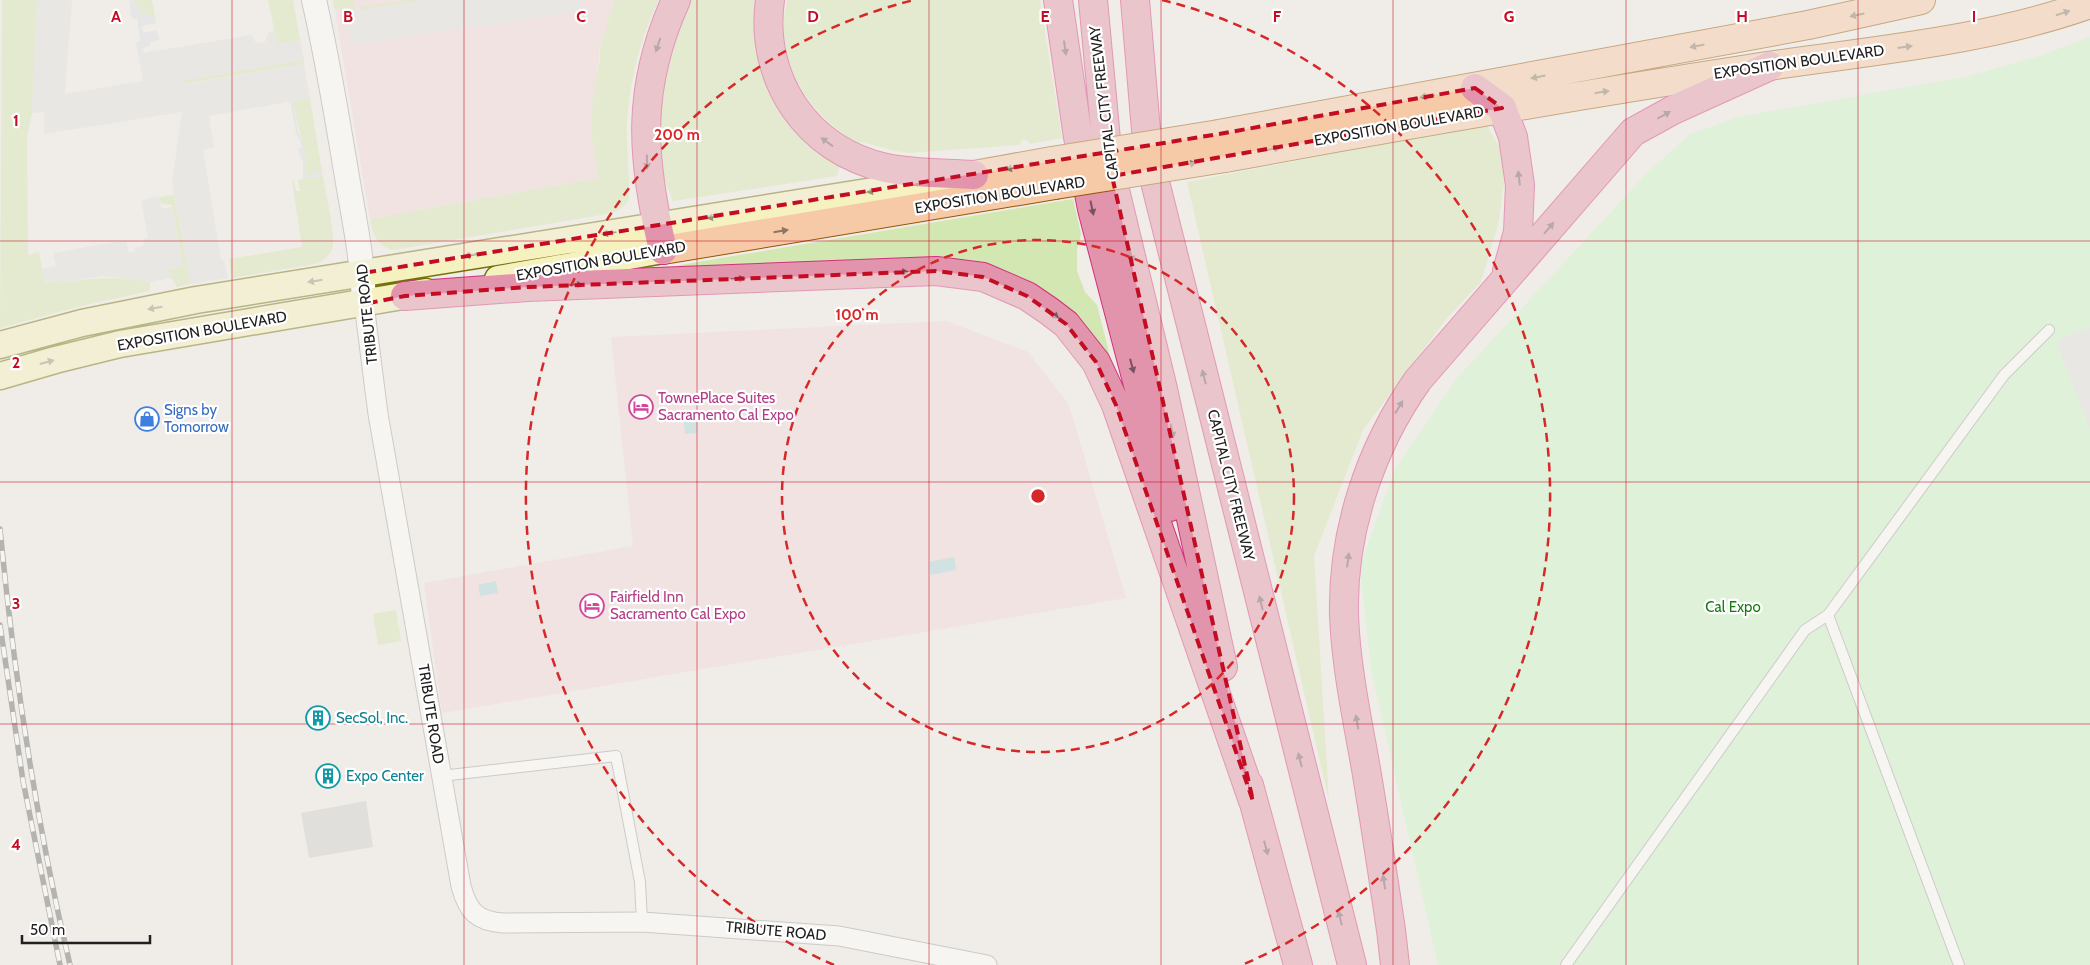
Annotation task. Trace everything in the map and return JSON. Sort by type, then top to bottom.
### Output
[{"type":"highway","points":[[660,237],[648,176],[646,114],[655,55],[676,0]]},
{"type":"highway","points":[[770,0],[768,27],[770,48],[780,81],[806,125],[822,140],[841,152],[887,169],[974,175]]},
{"type":"highway","points":[[1058,0],[1078,137],[1104,261],[1191,585],[1236,731]]},
{"type":"highway","name":"CAPITAL CITY FREEWAY","points":[[1093,0],[1108,161],[1163,389],[1236,731],[1298,965]]},
{"type":"highway","name":"CAPITAL CITY FREEWAY","points":[[1135,0],[1145,135],[1153,173],[1352,965]]},
{"type":"highway","points":[[1145,135],[1152,0]]},
{"type":"highway","points":[[1395,965],[1392,930],[1349,666],[1344,614],[1348,557],[1363,488],[1386,430],[1418,380],[1634,132],[1673,110],[1770,66]]},
{"type":"highway","points":[[1475,88],[1502,108],[1513,138],[1520,185],[1518,232],[1505,278]]},
{"type":"highway","points":[[405,296],[538,287],[936,271],[983,277],[1027,296],[1066,324],[1096,362],[1116,405],[1254,801]]},
{"type":"main road","name":"EXPOSITION BOULEVARD","points":[[1222,146],[1475,88],[1808,26],[1894,3],[1921,0]]},
{"type":"main road","name":"EXPOSITION BOULEVARD","points":[[0,345],[56,329],[135,312],[363,273],[660,237],[1222,146],[1502,108],[1970,36],[2037,21],[2090,4]]},
{"type":"main road","name":"EXPOSITION BOULEVARD","points":[[0,376],[120,344],[405,296],[660,237],[974,175],[1053,173]]},
{"type":"street","name":"TRIBUTE ROAD","points":[[314,0],[328,64],[363,273],[364,304],[378,414],[441,776],[461,886],[465,899],[475,914],[482,920],[503,923],[642,922],[839,936],[987,965]]},
{"type":"lane","points":[[1566,965],[1805,630],[1828,615],[2004,375],[2049,330]]},
{"type":"lane","points":[[1828,615],[1960,965]]},
{"type":"lane","points":[[441,776],[616,756],[640,882],[642,922]]},
{"type":"highlighted area","points":[[1475,88],[1502,108],[1112,176],[1253,801],[1116,405],[1096,362],[1066,324],[1027,296],[983,277],[936,271],[528,287],[405,296],[364,304],[363,273],[1219,134]]},
{"type":"shaded area","points":[[37,0],[72,0],[65,94],[143,81],[138,54],[251,35],[256,43],[265,42],[268,32],[275,31],[277,44],[300,40],[304,60],[184,81],[183,84],[304,64],[310,98],[209,116],[214,147],[203,150],[221,260],[224,260],[228,278],[191,284],[172,182],[182,112],[44,134],[44,112],[32,113]]},
{"type":"shaded area","points":[[134,0],[135,7],[140,6],[141,13],[155,17],[156,23],[142,26],[143,33],[157,30],[159,40],[150,42],[150,46],[143,48],[144,53],[138,54],[136,42],[140,41],[137,18],[132,19],[129,1]]},
{"type":"shaded area","points":[[333,0],[615,0],[600,47],[591,131],[598,178],[370,219]]},
{"type":"shaded area","points":[[426,0],[581,0],[583,11],[351,45],[345,9],[357,11]]},
{"type":"shaded area","points":[[293,100],[298,131],[305,151],[306,175],[322,172],[323,176],[303,179],[303,160],[298,149],[302,147],[296,133],[290,101]]},
{"type":"shaded area","points":[[159,197],[161,209],[172,207],[183,267],[168,270],[172,278],[150,282],[103,276],[62,283],[57,280],[44,282],[42,269],[56,266],[53,253],[126,240],[129,253],[135,252],[134,248],[143,246],[144,239],[148,238],[141,200]]},
{"type":"shaded area","points":[[946,321],[1028,352],[1069,405],[1126,598],[442,713],[424,583],[633,546],[611,337]]},
{"type":"shaded area","points":[[2090,327],[2090,429],[2056,341]]},
{"type":"shaded area","points":[[366,801],[373,847],[309,858],[301,813]]},
{"type":"green space","points":[[2,0],[37,0],[32,113],[27,137],[28,255],[39,252],[45,282],[57,280],[62,283],[106,278],[127,279],[150,282],[150,291],[85,305],[0,328]]},
{"type":"green space","points":[[134,0],[152,0],[155,17],[141,13],[136,7]]},
{"type":"green space","points":[[268,0],[293,0],[300,40],[277,44]]},
{"type":"green space","points":[[333,0],[353,0],[355,11],[334,8]]},
{"type":"green space","points":[[416,0],[416,2],[360,10],[359,7]]},
{"type":"green space","points":[[615,0],[659,0],[641,44],[631,91],[627,122],[629,199],[623,207],[615,212],[605,214],[394,250],[383,246],[374,235],[370,219],[598,178],[591,131],[593,96],[600,59],[600,47]]},
{"type":"green space","points":[[686,0],[758,0],[824,155],[840,165],[837,176],[673,201],[661,171],[657,130],[665,55]]},
{"type":"green space","points":[[787,0],[1040,0],[1062,138],[1030,144],[1027,140],[1022,140],[1019,145],[909,153],[862,142],[859,144],[824,118],[810,102],[799,84],[790,65],[785,44],[784,23]]},
{"type":"green space","name":"Cal Expo","points":[[2090,37],[2090,965],[1438,965],[1371,670],[1360,566],[1395,469],[1457,378],[1648,172],[1690,134],[1738,117],[1969,76],[2042,55]]},
{"type":"green space","points":[[304,60],[304,64],[183,84],[184,80]]},
{"type":"green space","points":[[310,98],[322,172],[306,175],[303,147],[293,100]]},
{"type":"green space","points":[[1486,124],[1501,150],[1504,183],[1498,225],[1481,282],[1448,317],[1363,430],[1314,556],[1329,801],[1187,182]]},
{"type":"green space","points":[[323,176],[333,235],[331,252],[323,260],[315,264],[232,278],[229,259],[302,247],[292,181],[294,181],[296,191],[300,191],[298,180]]},
{"type":"green space","points":[[174,195],[191,284],[177,287],[167,271],[183,266],[172,205],[161,204],[159,197]]},
{"type":"green space","points":[[1073,199],[1081,234],[1077,250],[1077,271],[1085,292],[1097,305],[1119,392],[1039,290],[674,269],[680,265]]},
{"type":"green space","points":[[396,610],[401,641],[378,645],[373,614]]},
{"type":"water","points":[[683,412],[696,412],[697,433],[685,434]]},
{"type":"water","points":[[954,557],[956,570],[931,575],[929,562]]},
{"type":"water","points":[[496,581],[498,593],[480,596],[478,585]]},
{"type":"railway","points":[[0,529],[19,693],[47,857],[70,965]]},
{"type":"railway","points":[[0,625],[23,781],[60,965]]},
{"type":"place","name":"TownePlace Suites Sacramento Cal Expo","points":[[641,407]]},
{"type":"place","name":"Signs by Tomorrow","points":[[147,419]]},
{"type":"place","name":"Fairfield Inn Sacramento Cal Expo","points":[[592,606]]},
{"type":"place","name":"SecSol, Inc.","points":[[318,718]]},
{"type":"place","name":"Expo Center","points":[[328,776]]}]
